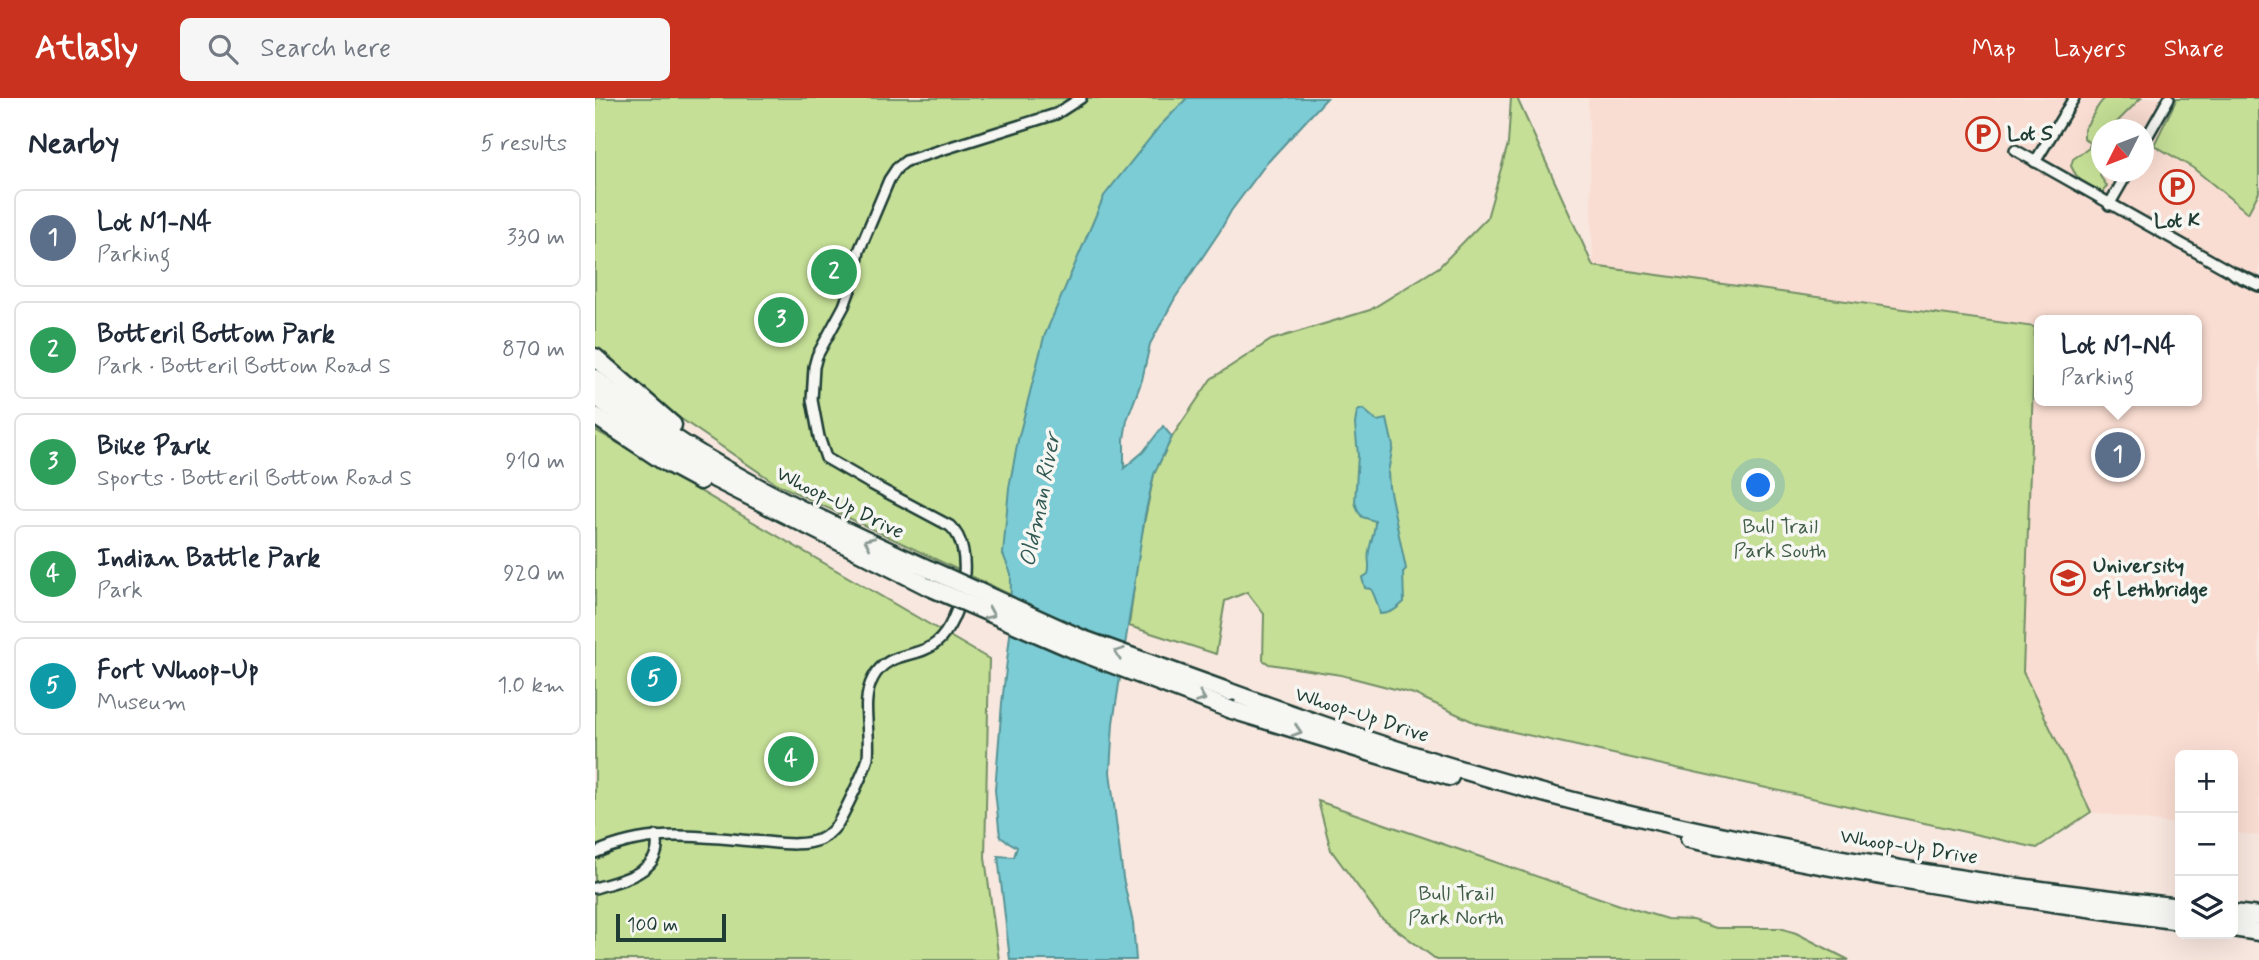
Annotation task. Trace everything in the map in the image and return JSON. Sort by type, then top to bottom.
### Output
[{"type":"highway","points":[[595,357],[720,465]]},
{"type":"highway","name":"Whoop-Up Drive","points":[[595,378],[639,413],[720,465],[929,578],[1083,639],[1319,724],[1461,770],[1682,826],[1901,868],[2175,907]]},
{"type":"highway","name":"Whoop-Up Drive","points":[[595,396],[715,479],[929,578],[1077,651],[1232,710],[1493,790],[1759,854],[1910,882],[2175,920]]},
{"type":"highway","points":[[595,416],[663,461],[699,481],[824,542],[929,578]]},
{"type":"highway","points":[[2238,911],[2259,910]]},
{"type":"highway","points":[[2238,915],[2257,928]]},
{"type":"highway","points":[[2238,928],[2257,928]]},
{"type":"street","points":[[595,853],[626,841],[657,836],[792,844],[823,838],[837,824],[868,759],[868,694],[874,675],[892,659],[933,645],[942,637],[953,620],[961,595],[963,549],[956,531],[826,457],[812,401],[814,367],[822,345],[844,306],[854,279],[859,251],[892,174],[906,161],[1056,114],[1081,98]]},
{"type":"street","points":[[2035,162],[2074,98]]},
{"type":"street","points":[[2154,126],[2169,98]]},
{"type":"street","points":[[2015,150],[2109,205],[2259,285]]},
{"type":"street","points":[[2109,205],[2122,182]]},
{"type":"street","points":[[595,888],[641,871],[657,852],[657,836]]},
{"type":"shaded area","name":"University of Lethbridge","points":[[1588,98],[2259,98],[2259,836],[2238,833],[2238,750],[2175,750],[2175,824],[2091,812],[1593,266]]},
{"type":"green space","points":[[595,98],[1191,98],[1016,450],[1011,595],[775,483],[658,403],[595,351]]},
{"type":"green space","name":"Bull Trail Park South","points":[[1511,98],[1517,98],[1593,266],[2034,327],[2023,672],[2091,812],[2037,848],[1478,724],[1414,694],[1341,675],[1269,664],[1263,660],[1264,614],[1247,592],[1225,601],[1216,654],[1129,626],[1139,548],[1154,474],[1172,437],[1211,379],[1271,340],[1370,310],[1439,267],[1487,218],[1508,144]]},
{"type":"green space","points":[[2105,98],[2141,98],[2120,119],[2091,119],[2091,182],[2104,182],[2107,186],[2101,194],[2083,183],[2071,166],[2073,159],[2089,148],[2089,143],[2084,138],[2084,129]]},
{"type":"green space","points":[[2177,98],[2259,98],[2259,192],[2248,213],[2193,168],[2154,145]]},
{"type":"green space","points":[[595,430],[989,659],[985,858],[999,960],[595,960]]},
{"type":"green space","name":"Bull Trail Park North","points":[[1318,801],[1620,905],[1667,919],[1693,920],[1716,928],[1780,928],[1796,933],[1849,960],[1437,960],[1381,918],[1331,850]]},
{"type":"water","name":"Oldman River","points":[[1187,98],[1327,98],[1266,164],[1231,211],[1175,298],[1150,344],[1142,380],[1127,420],[1124,468],[1143,452],[1163,426],[1172,437],[1154,474],[1145,515],[1113,723],[1110,772],[1136,960],[1010,960],[998,856],[1014,857],[1017,847],[1000,837],[995,790],[1010,635],[1011,574],[1003,554],[1009,488],[1018,440],[1044,337],[1104,196],[1159,127]]},
{"type":"water","points":[[1363,409],[1377,421],[1387,419],[1393,446],[1388,472],[1389,487],[1406,569],[1403,572],[1404,602],[1384,614],[1380,614],[1371,589],[1365,588],[1362,578],[1369,571],[1375,521],[1362,517],[1355,502],[1358,455],[1355,424],[1357,411]]},
{"type":"place","name":"Lot S","points":[[1983,134]]},
{"type":"place","name":"Lot K","points":[[2177,187]]},
{"type":"place","name":"Botteril Bottom Park","points":[[834,272]]},
{"type":"place","name":"Bike Park","points":[[781,320]]},
{"type":"place","name":"Lot N1-N4","points":[[2118,455]]},
{"type":"place","name":"University of Lethbridge","points":[[2068,578]]},
{"type":"place","name":"Fort Whoop-Up","points":[[654,679]]},
{"type":"place","name":"Indian Battle Park","points":[[791,759]]}]
